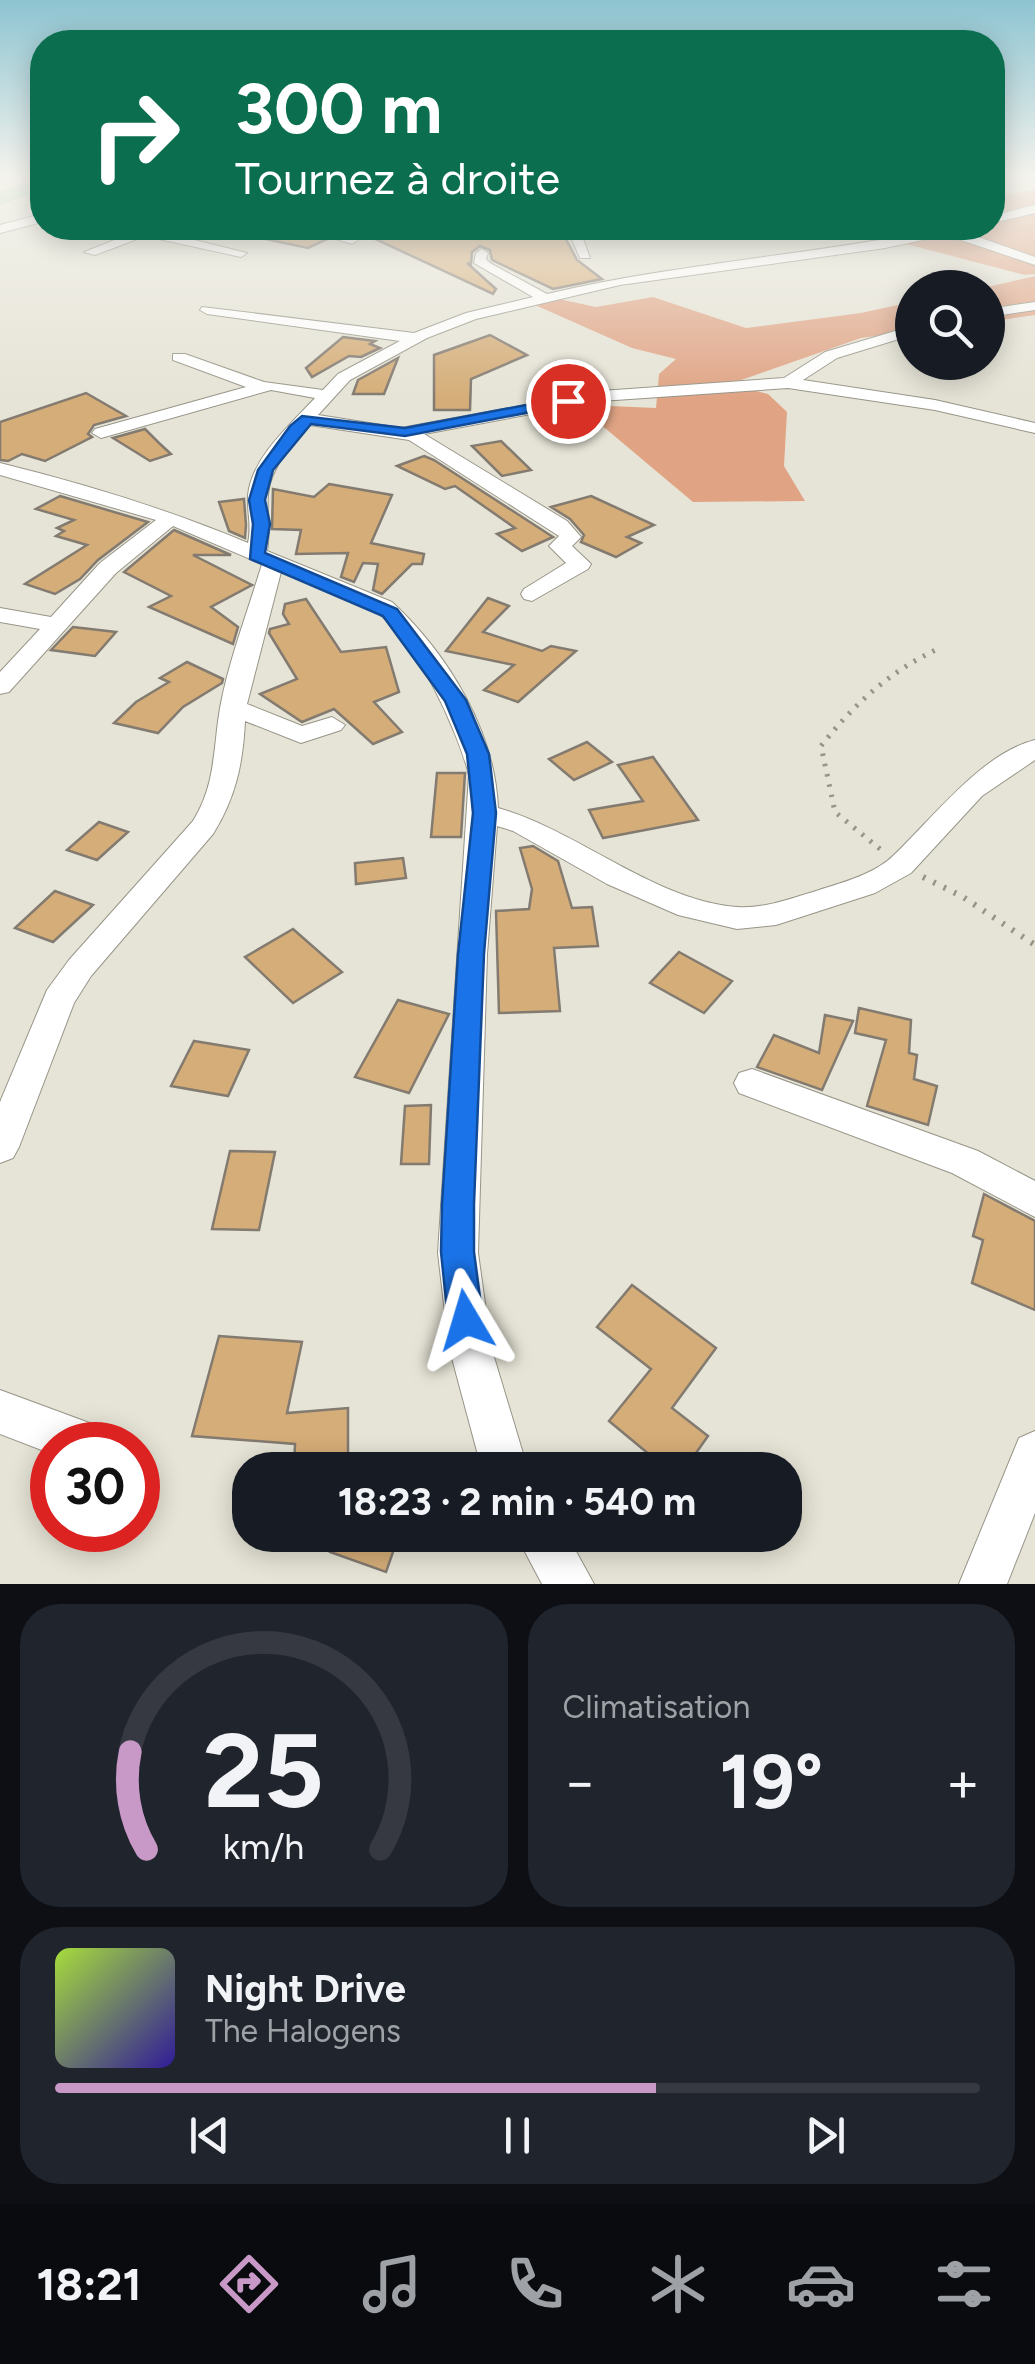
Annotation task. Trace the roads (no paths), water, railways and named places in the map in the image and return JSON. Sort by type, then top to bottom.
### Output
[{"type":"street","points":[[90,252],[96,250]]},
{"type":"street","points":[[226,250],[241,254]]},
{"type":"street","points":[[583,250],[585,255]]},
{"type":"street","points":[[0,1147],[59,999],[80,968],[203,827],[219,803],[229,777],[233,708],[264,559],[257,500],[266,470],[326,395],[354,369],[415,338],[472,316],[620,282],[833,250]]},
{"type":"street","points":[[1007,250],[1035,261]]},
{"type":"street","points":[[482,253],[479,260],[485,266],[521,281],[545,299]]},
{"type":"street","points":[[1005,310],[1035,306]]},
{"type":"street","points":[[208,310],[415,338]]},
{"type":"street","points":[[788,383],[831,355],[895,335]]},
{"type":"street","points":[[179,357],[262,387]]},
{"type":"street","points":[[308,419],[405,432],[602,396],[788,383],[935,405],[1035,428]]},
{"type":"street","points":[[101,433],[262,387],[281,386],[326,395]]},
{"type":"street","points":[[405,432],[442,450],[570,534],[559,546],[580,564],[532,594]]},
{"type":"street","points":[[0,469],[74,487],[171,518],[384,607],[400,622],[456,700],[483,774],[484,813],[471,954],[458,1252],[470,1347],[500,1452]]},
{"type":"street","points":[[0,687],[108,568],[171,518]]},
{"type":"street","points":[[0,615],[54,625]]},
{"type":"street","points":[[233,708],[301,736],[332,725]]},
{"type":"street","points":[[484,813],[523,824],[618,876],[689,908],[736,918],[776,914],[818,904],[901,866],[972,790],[1035,748]]},
{"type":"street","points":[[752,1083],[965,1162],[1035,1200]]},
{"type":"street","points":[[0,1412],[30,1423]]},
{"type":"street","points":[[983,1584],[1035,1454]]},
{"type":"street","points":[[550,1552],[570,1584]]}]
